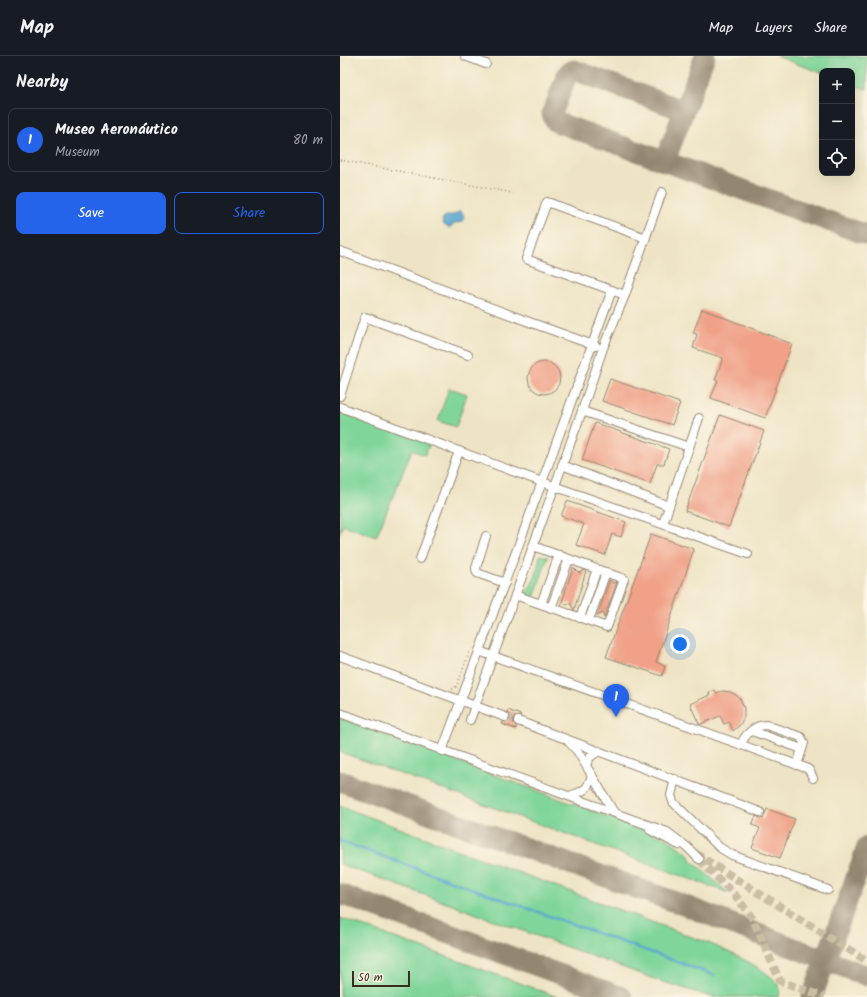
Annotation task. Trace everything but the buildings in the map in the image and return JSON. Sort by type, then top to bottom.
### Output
[{"type":"street","points":[[465,56],[486,64]]},
{"type":"street","points":[[470,720],[555,487],[603,348],[625,295],[662,192]]},
{"type":"street","points":[[625,295],[526,259],[547,202],[646,238]]},
{"type":"street","points":[[340,251],[518,318],[603,348]]},
{"type":"street","points":[[442,751],[612,290]]},
{"type":"street","points":[[340,396],[365,317],[468,355]]},
{"type":"street","points":[[340,407],[555,487],[748,554]]},
{"type":"street","points":[[582,411],[689,447]]},
{"type":"street","points":[[663,524],[699,418]]},
{"type":"street","points":[[420,559],[459,451]]},
{"type":"street","points":[[562,465],[669,506]]},
{"type":"street","points":[[486,536],[476,568],[477,573],[505,583]]},
{"type":"street","points":[[515,595],[607,627],[624,578],[533,546]]},
{"type":"street","points":[[542,604],[559,555]]},
{"type":"street","points":[[552,608],[569,559]]},
{"type":"street","points":[[580,618],[597,569]]},
{"type":"street","points":[[589,620],[606,572]]},
{"type":"street","points":[[479,651],[797,765],[809,770],[813,778]]},
{"type":"street","points":[[340,656],[505,717]]},
{"type":"street","points":[[340,713],[612,811],[666,832],[678,838],[695,854]]},
{"type":"street","points":[[518,721],[760,812]]},
{"type":"street","points":[[741,745],[744,737],[752,731],[802,749],[797,765]]},
{"type":"street","points":[[564,738],[575,749],[586,764],[612,811]]},
{"type":"street","points":[[586,764],[591,756],[599,752]]},
{"type":"street","points":[[569,796],[579,793],[587,787],[592,775]]},
{"type":"street","points":[[675,779],[671,794],[673,802],[719,847],[732,855],[828,890]]},
{"type":"path","points":[[340,160],[514,193]]},
{"type":"green space","points":[[776,56],[867,56],[867,89],[855,85],[855,68],[819,68],[819,72]]},
{"type":"green space","points":[[449,388],[467,394],[456,427],[438,421]]},
{"type":"green space","points":[[340,412],[430,443],[425,455],[412,450],[376,537],[343,525],[340,533]]},
{"type":"green space","points":[[540,555],[548,557],[534,597],[526,594],[536,576]]},
{"type":"green space","points":[[340,718],[668,839],[687,853],[693,862],[729,893],[340,752]]},
{"type":"green space","points":[[340,806],[711,944],[767,973],[778,985],[780,991],[779,997],[712,997],[660,981],[340,864]]},
{"type":"green space","points":[[340,918],[558,997],[340,997]]},
{"type":"water","points":[[460,211],[464,216],[463,222],[456,223],[449,228],[444,225],[442,220],[444,217],[454,215]]},
{"type":"waterway","points":[[340,841],[714,975]]},
{"type":"taxiway","points":[[669,150],[705,56]]},
{"type":"taxiway","points":[[674,107],[574,70],[569,72],[567,75],[552,114],[556,122],[867,235]]},
{"type":"taxiway","points":[[340,781],[678,903],[867,976]]},
{"type":"taxiway","points":[[812,997],[867,847]]},
{"type":"taxiway","points":[[340,894],[622,997]]},
{"type":"tunnel","points":[[505,717],[518,721]]},
{"type":"tunnel","points":[[695,853],[867,961]]},
{"type":"tunnel","points":[[699,860],[735,895],[753,919],[780,981],[824,997]]},
{"type":"place","name":"Museo Aeronáutico","points":[[616,717]]}]
